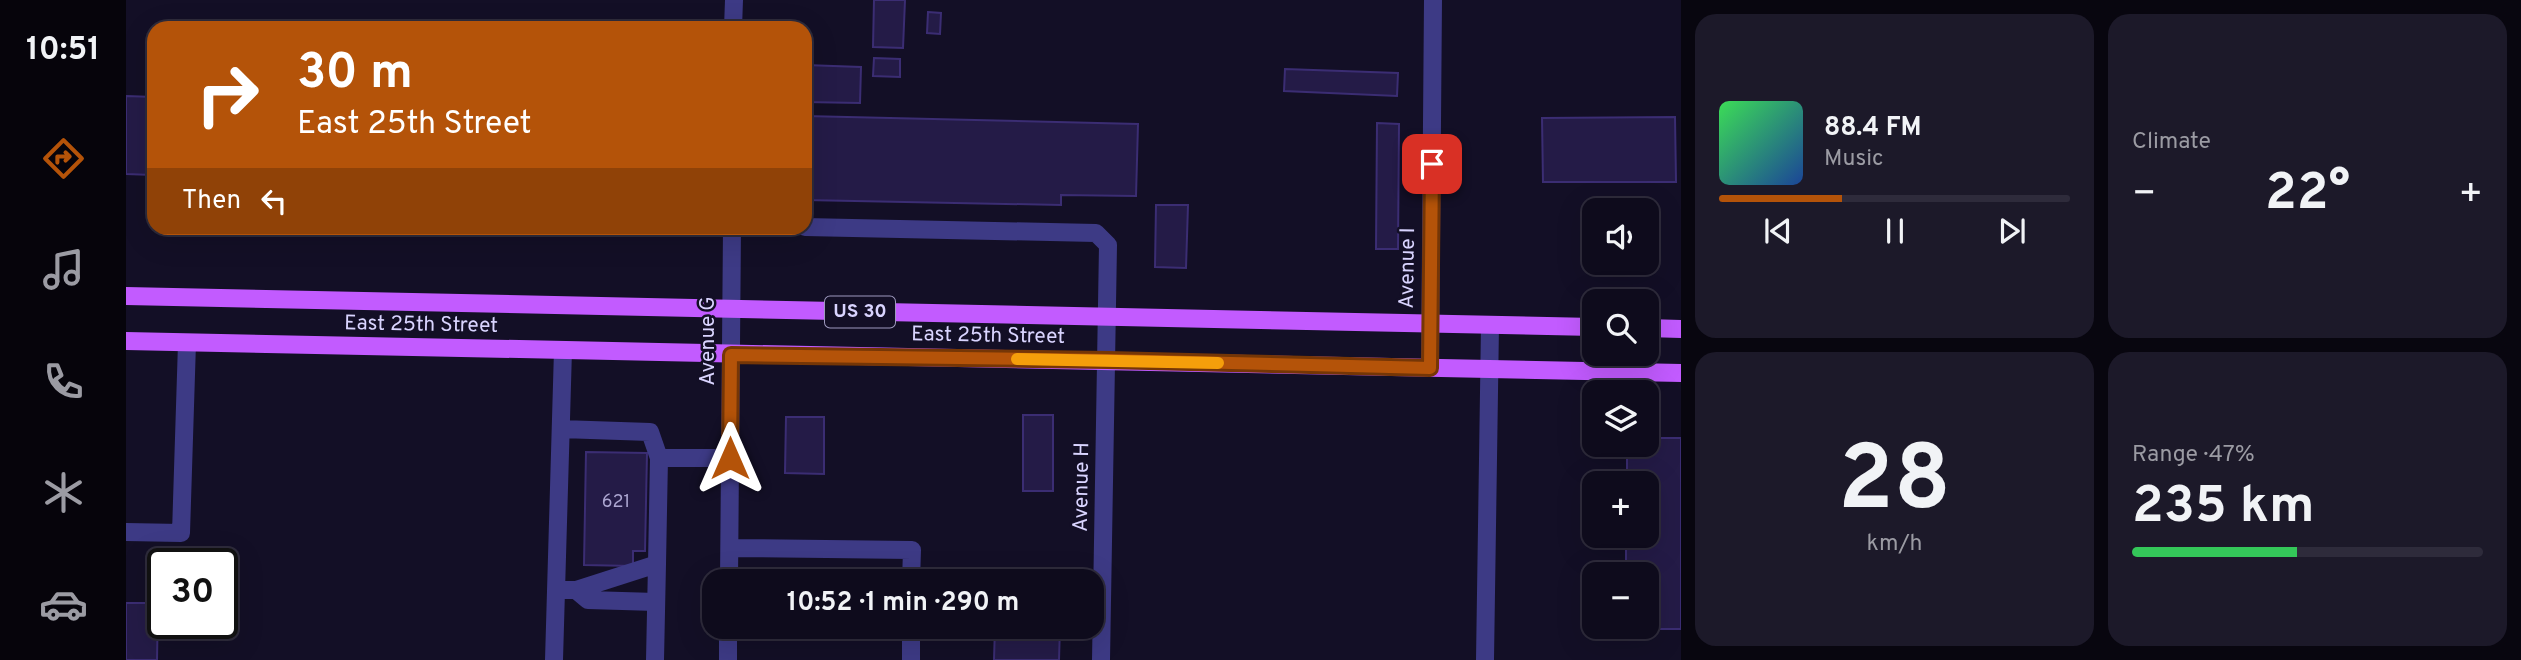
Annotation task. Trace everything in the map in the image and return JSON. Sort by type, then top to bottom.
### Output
[{"type":"main road","name":"East 25th Street","points":[[126,296],[1582,327]]},
{"type":"main road","points":[[1659,328],[1681,329]]},
{"type":"main road","name":"East 25th Street","points":[[126,341],[1681,373]]},
{"type":"street","points":[[733,21],[734,0]]},
{"type":"street","name":"Avenue I","points":[[1430,368],[1433,0]]},
{"type":"street","name":"Avenue H","points":[[812,227],[1096,233],[1108,245],[1101,660]]},
{"type":"street","name":"Avenue G","points":[[729,569],[732,235]]},
{"type":"street","points":[[1485,660],[1490,325]]},
{"type":"street","points":[[126,532],[181,533],[187,343]]},
{"type":"street","points":[[554,660],[563,350]]},
{"type":"street","points":[[561,429],[650,432],[659,458],[655,660]]},
{"type":"street","points":[[659,458],[730,458]]},
{"type":"street","points":[[730,548],[912,550],[911,569]]},
{"type":"street","points":[[556,590],[576,590],[657,564]]},
{"type":"street","points":[[576,590],[588,600],[656,602]]},
{"type":"street","points":[[728,639],[728,660]]},
{"type":"street","points":[[911,639],[911,660]]},
{"type":"building","points":[[874,0],[905,0],[903,48],[873,47]]},
{"type":"building","points":[[928,12],[941,13],[940,34],[927,33]]},
{"type":"building","points":[[874,58],[900,59],[900,77],[873,76]]},
{"type":"building","points":[[812,65],[861,67],[860,103],[812,102]]},
{"type":"building","points":[[1285,69],[1398,73],[1397,96],[1284,91]]},
{"type":"building","points":[[126,96],[147,97],[147,175],[126,174]]},
{"type":"building","points":[[812,116],[1138,124],[1136,196],[1061,195],[1061,205],[812,200]]},
{"type":"building","points":[[1675,117],[1676,182],[1543,182],[1542,118]]},
{"type":"building","points":[[1377,123],[1399,124],[1398,249],[1376,249]]},
{"type":"building","points":[[1156,205],[1188,205],[1186,268],[1155,267]]},
{"type":"building","points":[[1023,415],[1053,415],[1053,491],[1023,491]]},
{"type":"building","points":[[786,417],[824,417],[824,474],[785,473]]},
{"type":"building","points":[[1659,438],[1681,438],[1681,629],[1659,629],[1659,562],[1626,562],[1626,548],[1659,548],[1659,471],[1627,471],[1627,457],[1659,457]]},
{"type":"building","points":[[586,452],[647,453],[645,551],[633,551],[633,566],[584,565]]},
{"type":"building","points":[[126,603],[147,603],[147,639],[157,639],[157,660],[126,660]]},
{"type":"building","points":[[995,639],[1060,639],[1059,660],[994,660]]},
{"type":"slow traffic","points":[[1017,359],[1218,363]]},
{"type":"route","points":[[730,458],[731,355],[1430,368],[1432,164]]}]
